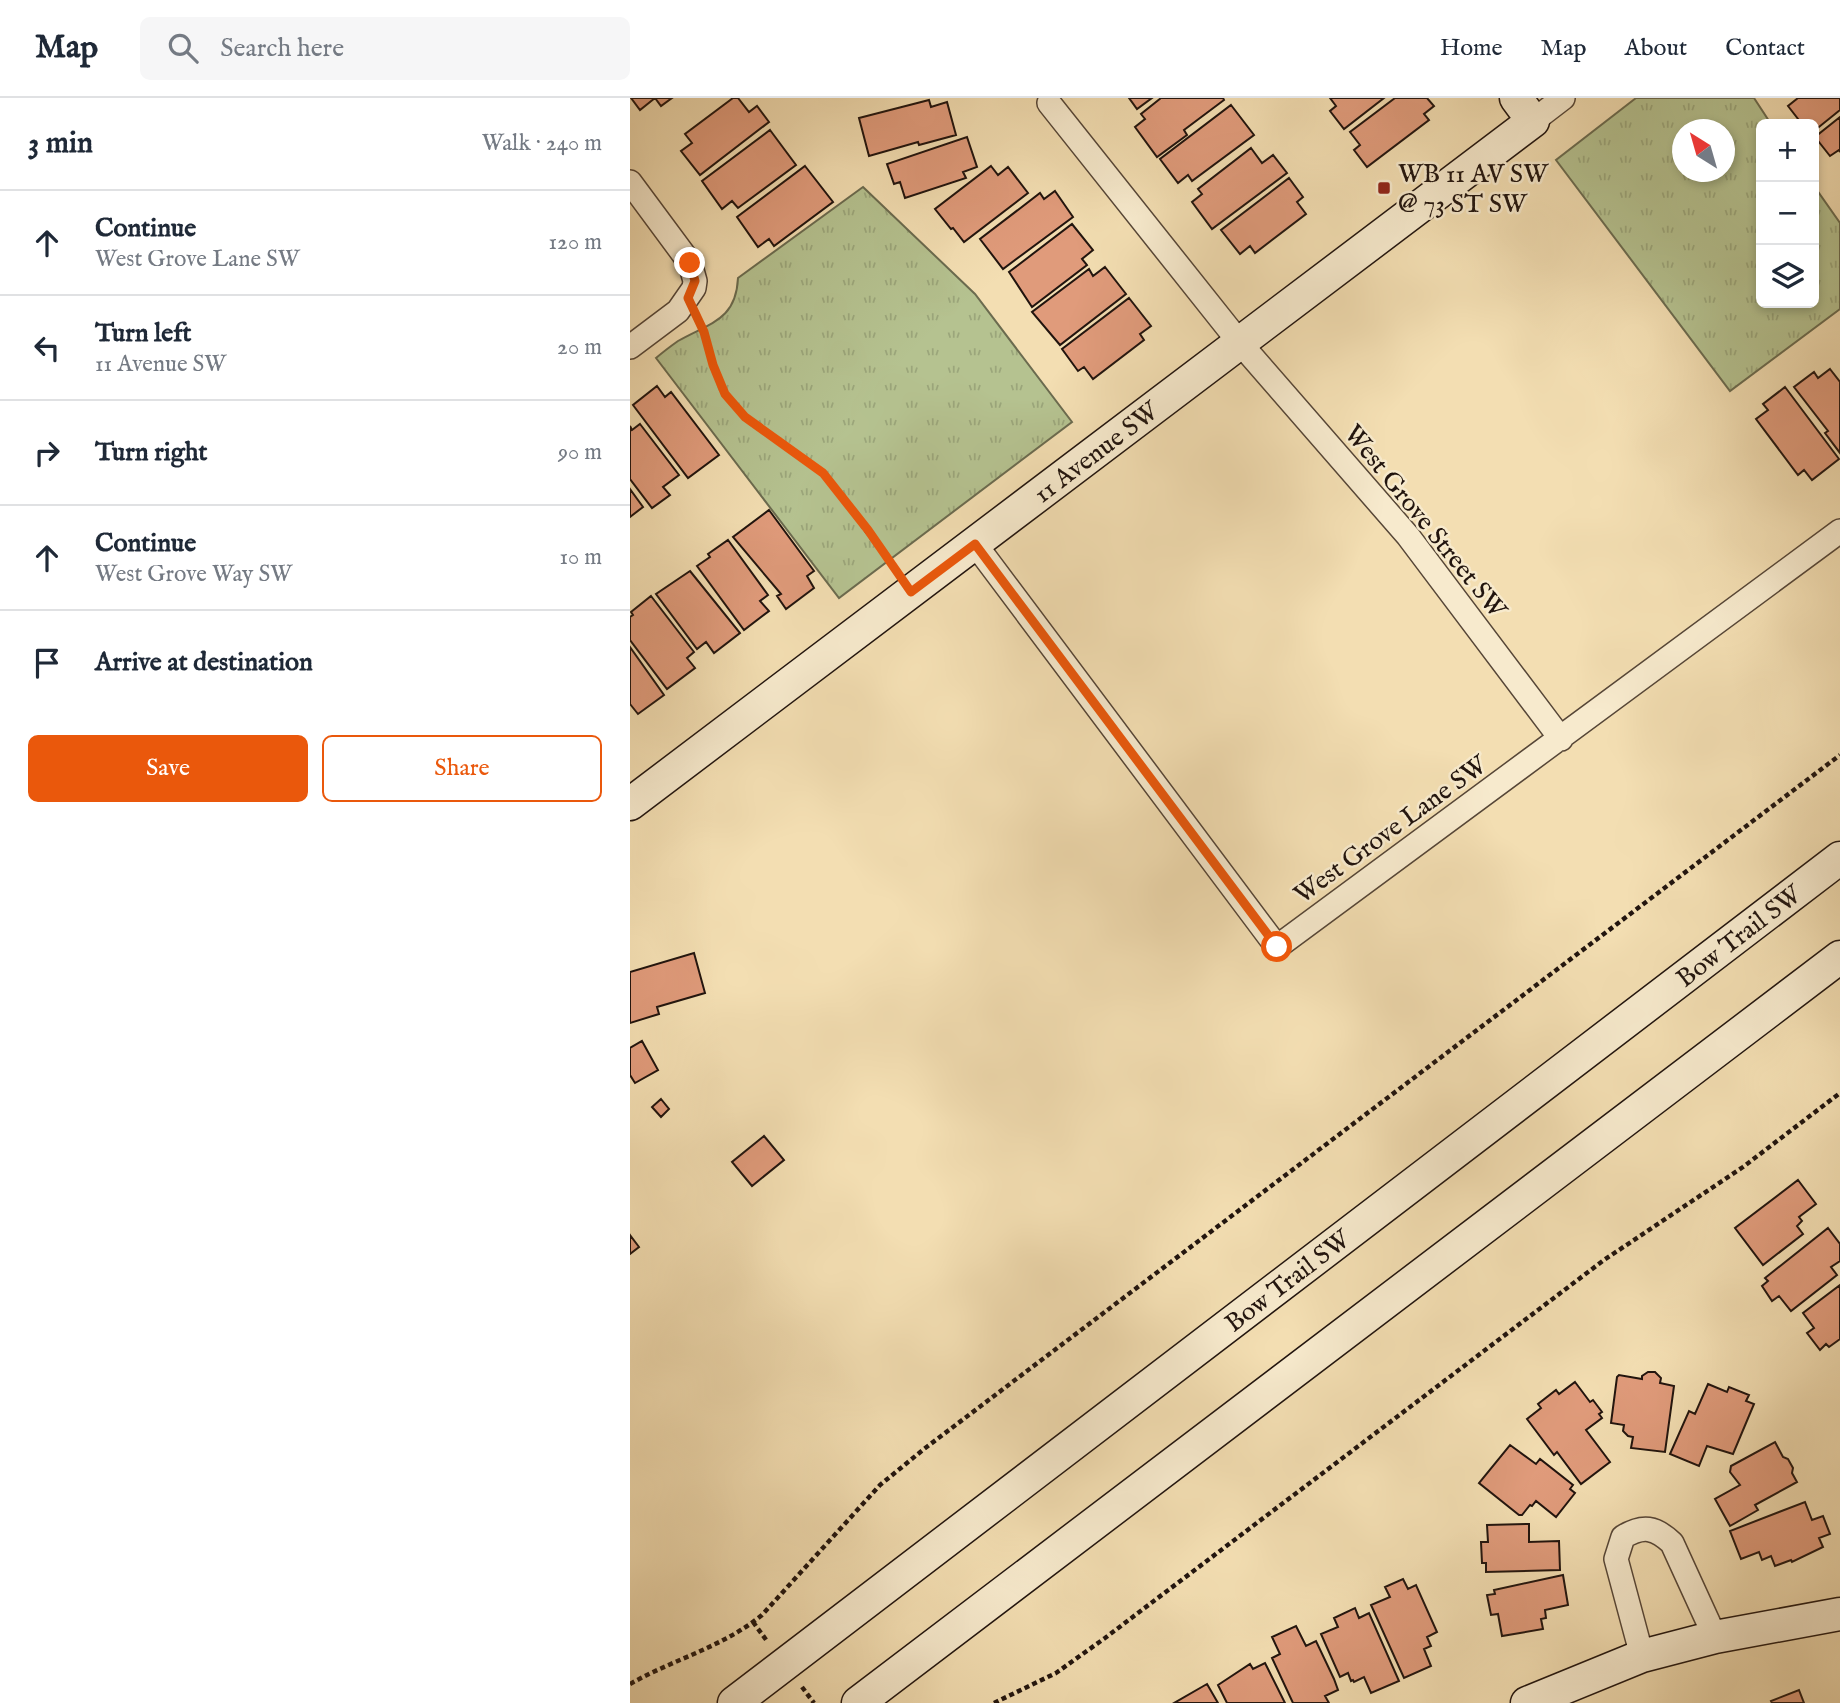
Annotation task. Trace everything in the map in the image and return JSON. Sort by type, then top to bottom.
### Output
[{"type":"main road","name":"11 Avenue SW","points":[[633,796],[911,592],[1240,343],[1524,109]]},
{"type":"main road","name":"Bow Trail SW","points":[[734,1703],[1840,858]]},
{"type":"main road","points":[[858,1703],[1840,957]]},
{"type":"main road","points":[[1527,1703],[1642,1656],[1715,1637],[1840,1614]]},
{"type":"street","name":"11 Avenue SW","points":[[1524,109],[1563,98]]},
{"type":"street","name":"West Grove Street SW","points":[[1049,103],[1240,343],[1408,536],[1561,739]]},
{"type":"street","points":[[630,182],[690,263],[695,281],[678,312],[630,346]]},
{"type":"street","name":"West Grove Lane SW","points":[[975,544],[1277,947],[1840,531]]},
{"type":"street","points":[[1642,1656],[1616,1559],[1623,1537],[1635,1530],[1649,1527],[1663,1534],[1672,1543],[1715,1637]]},
{"type":"path","points":[[688,298],[704,332],[725,394],[745,417],[823,473],[868,530],[911,592]]},
{"type":"path","points":[[630,1684],[652,1671],[719,1643],[744,1629],[762,1615],[880,1485],[924,1449],[1840,755]]},
{"type":"path","points":[[994,1703],[1056,1673],[1105,1639],[1604,1260],[1743,1167],[1840,1093]]},
{"type":"green space","points":[[1636,98],[1754,98],[1768,119],[1756,119],[1756,308],[1819,308],[1819,193],[1840,223],[1840,309],[1730,391],[1556,160]]},
{"type":"green space","points":[[863,187],[975,294],[1072,422],[839,598],[656,358],[678,341],[719,319],[732,303],[738,278]]},
{"type":"building","points":[[631,98],[655,98],[640,110]]},
{"type":"building","points":[[655,98],[672,98],[661,106]]},
{"type":"building","points":[[733,98],[738,98],[749,112],[757,106],[769,122],[700,175],[681,151],[692,143],[685,134]]},
{"type":"building","points":[[1129,98],[1152,98],[1137,109]]},
{"type":"building","points":[[1161,98],[1224,100],[1184,130],[1187,135],[1157,157],[1135,127],[1145,119],[1141,114]]},
{"type":"building","points":[[1330,98],[1384,98],[1344,129],[1330,111],[1336,106]]},
{"type":"building","points":[[1395,98],[1427,98],[1434,106],[1424,114],[1429,120],[1367,167],[1354,150],[1360,145],[1350,132]]},
{"type":"building","points":[[1798,98],[1840,98],[1840,110],[1819,127],[1819,119],[1798,119],[1788,106]]},
{"type":"building","points":[[929,100],[931,107],[947,102],[956,135],[919,145],[918,142],[869,156],[859,118]]},
{"type":"building","points":[[1231,105],[1254,135],[1192,181],[1188,175],[1178,183],[1160,159]]},
{"type":"building","points":[[1840,117],[1840,152],[1839,150],[1830,156],[1819,142],[1819,134]]},
{"type":"building","points":[[770,130],[796,165],[738,208],[732,201],[722,209],[702,181]]},
{"type":"building","points":[[967,137],[977,167],[963,172],[966,178],[905,198],[900,182],[894,184],[887,164]]},
{"type":"building","points":[[1251,148],[1262,163],[1273,155],[1287,173],[1212,229],[1192,202],[1202,194],[1198,189]]},
{"type":"building","points":[[805,166],[833,202],[774,246],[769,239],[758,247],[737,217]]},
{"type":"building","points":[[991,166],[998,175],[1008,167],[1028,193],[964,242],[935,209]]},
{"type":"building","points":[[1289,178],[1303,197],[1297,202],[1306,214],[1255,253],[1250,246],[1240,254],[1221,230]]},
{"type":"building","points":[[1055,191],[1073,217],[1003,269],[980,239],[1040,193],[1044,199]]},
{"type":"building","points":[[1072,224],[1093,250],[1082,259],[1087,265],[1032,307],[1009,272]]},
{"type":"building","points":[[1105,267],[1126,294],[1060,345],[1032,312],[1089,269],[1093,276]]},
{"type":"building","points":[[1129,298],[1151,326],[1140,334],[1144,340],[1093,379],[1084,367],[1078,371],[1062,349]]},
{"type":"building","points":[[1830,369],[1840,382],[1840,453],[1825,433],[1828,431],[1794,387],[1814,372],[1818,378]]},
{"type":"building","points":[[657,386],[665,397],[671,392],[719,455],[688,478],[633,405]]},
{"type":"building","points":[[1785,387],[1839,459],[1812,480],[1804,470],[1798,475],[1756,419],[1768,410],[1763,404]]},
{"type":"building","points":[[640,424],[679,475],[663,487],[670,495],[652,508],[630,479],[630,426],[632,430]]},
{"type":"building","points":[[630,489],[643,507],[630,517]]},
{"type":"building","points":[[769,510],[814,571],[807,576],[814,588],[786,609],[777,596],[781,594],[733,537]]},
{"type":"building","points":[[728,540],[768,595],[760,601],[769,611],[744,630],[697,566],[710,557],[708,554]]},
{"type":"building","points":[[690,571],[740,633],[714,653],[706,642],[697,649],[656,594]]},
{"type":"building","points":[[651,596],[694,652],[687,658],[695,668],[667,689],[630,640],[630,617],[633,615],[631,612]]},
{"type":"building","points":[[630,647],[664,695],[638,714],[630,704]]},
{"type":"building","points":[[694,953],[705,993],[657,1007],[659,1014],[630,1023],[630,972]]},
{"type":"building","points":[[642,1041],[658,1070],[635,1083],[630,1075],[630,1048]]},
{"type":"building","points":[[661,1099],[669,1109],[661,1117],[652,1107]]},
{"type":"building","points":[[764,1136],[784,1160],[752,1186],[732,1162]]},
{"type":"building","points":[[1798,1180],[1816,1204],[1799,1217],[1802,1221],[1797,1226],[1803,1234],[1763,1265],[1735,1228]]},
{"type":"building","points":[[1828,1228],[1840,1244],[1840,1261],[1831,1267],[1837,1275],[1791,1311],[1779,1296],[1772,1301],[1762,1286],[1768,1281],[1765,1278]]},
{"type":"building","points":[[630,1235],[639,1247],[630,1254]]},
{"type":"building","points":[[1840,1285],[1840,1339],[1829,1347],[1826,1344],[1820,1350],[1807,1333],[1814,1328],[1803,1313]]},
{"type":"building","points":[[1648,1372],[1655,1372],[1661,1378],[1660,1383],[1674,1386],[1665,1452],[1631,1448],[1633,1437],[1623,1431],[1624,1425],[1611,1423],[1617,1377],[1619,1375],[1642,1379]]},
{"type":"building","points":[[1575,1382],[1590,1402],[1593,1400],[1602,1412],[1599,1414],[1602,1418],[1586,1430],[1610,1462],[1581,1484],[1557,1452],[1554,1455],[1527,1419],[1541,1408],[1538,1404],[1556,1390],[1559,1394]]},
{"type":"building","points":[[1708,1384],[1727,1392],[1729,1387],[1749,1395],[1746,1401],[1754,1404],[1733,1454],[1707,1446],[1699,1466],[1670,1454],[1689,1411],[1695,1414]]},
{"type":"building","points":[[1775,1442],[1793,1468],[1792,1473],[1797,1482],[1755,1505],[1758,1510],[1730,1526],[1715,1499],[1740,1485],[1730,1472],[1731,1466]]},
{"type":"building","points":[[1510,1445],[1536,1464],[1540,1459],[1573,1485],[1570,1489],[1575,1493],[1556,1517],[1536,1501],[1519,1515],[1479,1483]]},
{"type":"building","points":[[1805,1502],[1812,1520],[1823,1516],[1830,1534],[1819,1538],[1823,1547],[1792,1562],[1791,1560],[1775,1566],[1771,1556],[1762,1560],[1759,1552],[1741,1559],[1730,1531]]},
{"type":"building","points":[[1529,1524],[1529,1542],[1559,1541],[1560,1570],[1486,1572],[1486,1563],[1482,1563],[1481,1542],[1488,1542],[1487,1525]]},
{"type":"building","points":[[1563,1575],[1568,1605],[1545,1610],[1546,1618],[1541,1619],[1543,1629],[1502,1636],[1498,1614],[1491,1615],[1487,1595],[1495,1594],[1494,1590]]},
{"type":"building","points":[[1403,1579],[1408,1589],[1416,1585],[1437,1632],[1427,1637],[1431,1646],[1424,1649],[1431,1666],[1404,1678],[1371,1605],[1390,1597],[1385,1587]]},
{"type":"building","points":[[1355,1608],[1359,1618],[1369,1613],[1399,1681],[1371,1693],[1364,1677],[1354,1682],[1348,1673],[1340,1677],[1321,1634],[1338,1627],[1334,1618]]},
{"type":"building","points":[[1296,1626],[1306,1646],[1316,1641],[1334,1679],[1338,1690],[1325,1696],[1329,1703],[1293,1703],[1272,1658],[1280,1654],[1272,1637]]},
{"type":"building","points":[[1265,1663],[1285,1703],[1227,1703],[1218,1685],[1250,1664],[1253,1669]]},
{"type":"building","points":[[1207,1684],[1218,1703],[1174,1703]]},
{"type":"building","points":[[1799,1690],[1804,1703],[1771,1701]]},
{"type":"place","name":"WB 11 AV SW @ 73 ST SW","points":[[1384,188]]},
{"type":"route","points":[[690,263],[695,281],[688,298],[704,332],[725,394],[745,417],[823,473],[868,530],[911,592],[975,544],[1277,947]]}]
